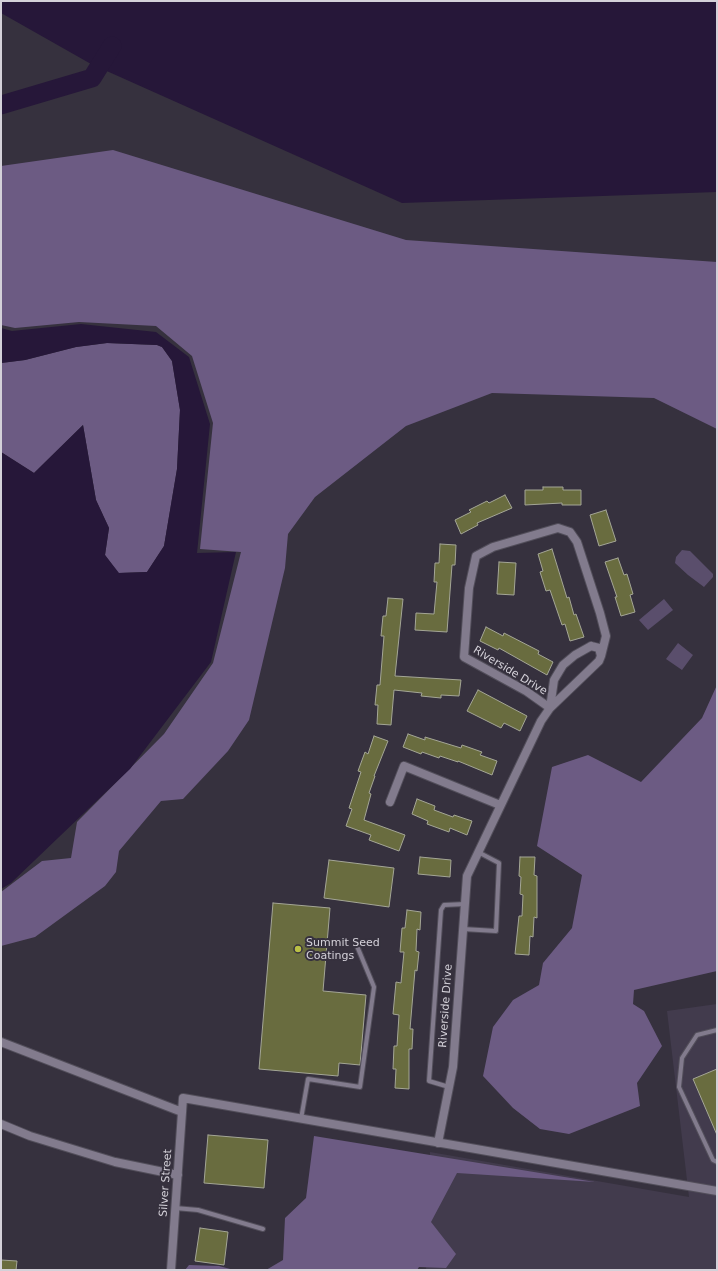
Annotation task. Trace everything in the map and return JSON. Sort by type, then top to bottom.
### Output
[{"type":"street","name":"Riverside Drive","points":[[438,1144],[453,1067],[467,876],[541,721],[550,708],[526,691],[464,657],[469,588],[476,556],[493,547],[558,528],[570,532],[577,542],[606,636],[601,656]]},
{"type":"street","points":[[591,646],[599,648],[601,656],[595,666],[550,708],[554,680],[568,660],[591,646]]},
{"type":"street","points":[[390,802],[404,766],[500,806]]},
{"type":"street","points":[[1,1042],[182,1112]]},
{"type":"street","name":"Silver Street","points":[[171,1270],[183,1098],[301,1119]]},
{"type":"street","points":[[301,1119],[438,1144],[717,1191]]},
{"type":"street","points":[[1,1124],[30,1136],[115,1162],[178,1175]]},
{"type":"lane","points":[[463,929],[496,931],[499,862],[478,852]]},
{"type":"lane","points":[[449,1086],[429,1081],[441,910],[444,905],[465,904]]},
{"type":"lane","points":[[301,1119],[308,1079],[360,1087],[374,987],[358,946]]},
{"type":"lane","points":[[717,1030],[697,1035],[682,1058],[679,1086],[713,1160],[717,1162]]},
{"type":"lane","points":[[175,1208],[198,1210],[263,1229]]},
{"type":"shaded area","points":[[1,1],[717,1],[717,192],[402,203],[91,64],[1,13]]},
{"type":"shaded area","points":[[113,150],[406,240],[717,262],[717,429],[654,398],[492,393],[406,426],[315,497],[288,534],[285,568],[249,720],[228,751],[183,799],[161,801],[119,851],[116,872],[105,886],[35,937],[1,946],[1,892],[42,861],[71,858],[77,822],[164,734],[213,663],[241,552],[200,549],[213,423],[192,356],[156,326],[79,322],[15,328],[1,325],[1,166]]},
{"type":"shaded area","points":[[81,324],[156,332],[189,357],[210,424],[197,553],[236,552],[211,662],[130,769],[11,883],[1,889],[1,452],[34,473],[83,425],[96,500],[109,528],[105,555],[119,573],[147,572],[164,546],[177,469],[180,410],[172,361],[162,347],[157,345],[107,343],[76,347],[25,360],[1,363],[1,328],[12,331]]},
{"type":"shaded area","points":[[107,343],[157,345],[162,347],[172,361],[180,410],[177,469],[164,546],[147,572],[118,573],[105,555],[109,528],[96,500],[83,425],[34,473],[1,452],[1,363],[25,360],[76,347]]},
{"type":"shaded area","points":[[682,550],[690,551],[713,574],[713,577],[704,587],[675,563],[676,557]]},
{"type":"shaded area","points":[[664,599],[673,610],[648,630],[639,620]]},
{"type":"shaded area","points":[[678,643],[693,655],[682,670],[666,659]]},
{"type":"shaded area","points":[[717,685],[717,971],[634,990],[633,1004],[644,1011],[662,1046],[637,1083],[640,1106],[569,1134],[540,1129],[513,1108],[483,1076],[493,1027],[513,1000],[539,985],[543,963],[572,928],[582,875],[537,846],[552,767],[588,755],[641,782],[702,718]]},
{"type":"shaded area","points":[[717,1004],[717,1270],[426,1270],[430,1152],[689,1197],[667,1011]]},
{"type":"shaded area","points":[[314,1136],[595,1182],[457,1173],[431,1222],[456,1254],[446,1268],[419,1267],[417,1270],[266,1270],[283,1260],[285,1218],[306,1198]]},
{"type":"shaded area","points":[[189,1265],[219,1266],[234,1270],[185,1270]]},
{"type":"building","points":[[543,487],[563,487],[563,490],[581,490],[581,505],[562,505],[562,503],[525,505],[525,490],[543,490]]},
{"type":"building","points":[[505,495],[512,508],[477,523],[478,525],[461,534],[455,520],[471,512],[469,510],[487,501],[489,503]]},
{"type":"building","points":[[606,510],[616,541],[599,546],[590,515]]},
{"type":"building","points":[[440,544],[456,545],[455,565],[452,565],[447,632],[415,630],[416,613],[434,614],[437,582],[434,582],[435,563],[439,563]]},
{"type":"building","points":[[552,549],[567,598],[569,597],[574,615],[576,614],[584,637],[570,641],[565,624],[562,625],[550,590],[546,591],[540,572],[543,571],[538,554]]},
{"type":"building","points":[[618,558],[624,575],[627,574],[633,594],[630,595],[635,612],[621,616],[615,597],[617,597],[605,562]]},
{"type":"building","points":[[499,562],[516,563],[514,595],[497,594]]},
{"type":"building","points":[[388,598],[403,599],[395,676],[461,680],[459,696],[441,695],[441,698],[421,696],[422,693],[394,690],[391,725],[377,724],[378,705],[375,705],[377,685],[380,685],[384,636],[381,636],[383,616],[386,616]]},
{"type":"building","points":[[486,627],[503,636],[504,633],[539,651],[538,654],[553,662],[547,675],[499,648],[498,650],[480,641]]},
{"type":"building","points":[[478,690],[527,716],[520,731],[504,723],[501,728],[467,711]]},
{"type":"building","points":[[408,734],[425,740],[425,737],[461,748],[462,745],[482,752],[480,755],[497,761],[492,775],[458,761],[440,756],[439,758],[422,752],[421,754],[403,747]]},
{"type":"building","points":[[374,736],[388,741],[374,776],[364,820],[405,835],[399,851],[369,840],[371,835],[346,826],[352,809],[349,808],[361,772],[358,771],[365,752],[368,754]]},
{"type":"building","points":[[417,799],[435,806],[434,810],[453,817],[454,815],[472,821],[467,835],[450,828],[449,832],[427,824],[428,821],[412,814]]},
{"type":"building","points":[[420,857],[451,860],[450,877],[418,874]]},
{"type":"building","points":[[520,857],[535,857],[534,875],[537,876],[537,918],[534,917],[533,937],[530,936],[529,955],[515,954],[519,916],[522,916],[523,895],[520,894]]},
{"type":"building","points":[[329,860],[394,868],[389,907],[324,898]]},
{"type":"building","name":"Summit Seed Coatings","points":[[273,903],[330,908],[323,991],[366,995],[360,1065],[339,1063],[338,1076],[259,1069]]},
{"type":"building","points":[[407,910],[421,912],[420,930],[417,929],[416,951],[419,952],[417,971],[415,970],[410,1029],[413,1029],[412,1049],[409,1049],[409,1089],[395,1088],[396,1069],[393,1069],[394,1046],[397,1046],[399,1015],[393,1014],[396,982],[401,983],[404,952],[400,952],[402,928],[405,928]]},
{"type":"building","points":[[717,1069],[717,1135],[693,1079]]},
{"type":"building","points":[[208,1135],[268,1140],[264,1188],[204,1183]]},
{"type":"building","points":[[200,1228],[228,1232],[224,1265],[195,1261]]},
{"type":"building","points":[[1,1260],[17,1261],[16,1270],[1,1270]]},
{"type":"waterway","points":[[1,105],[92,78],[112,46]]},
{"type":"place","name":"Summit Seed Coatings","points":[[298,949]]}]
